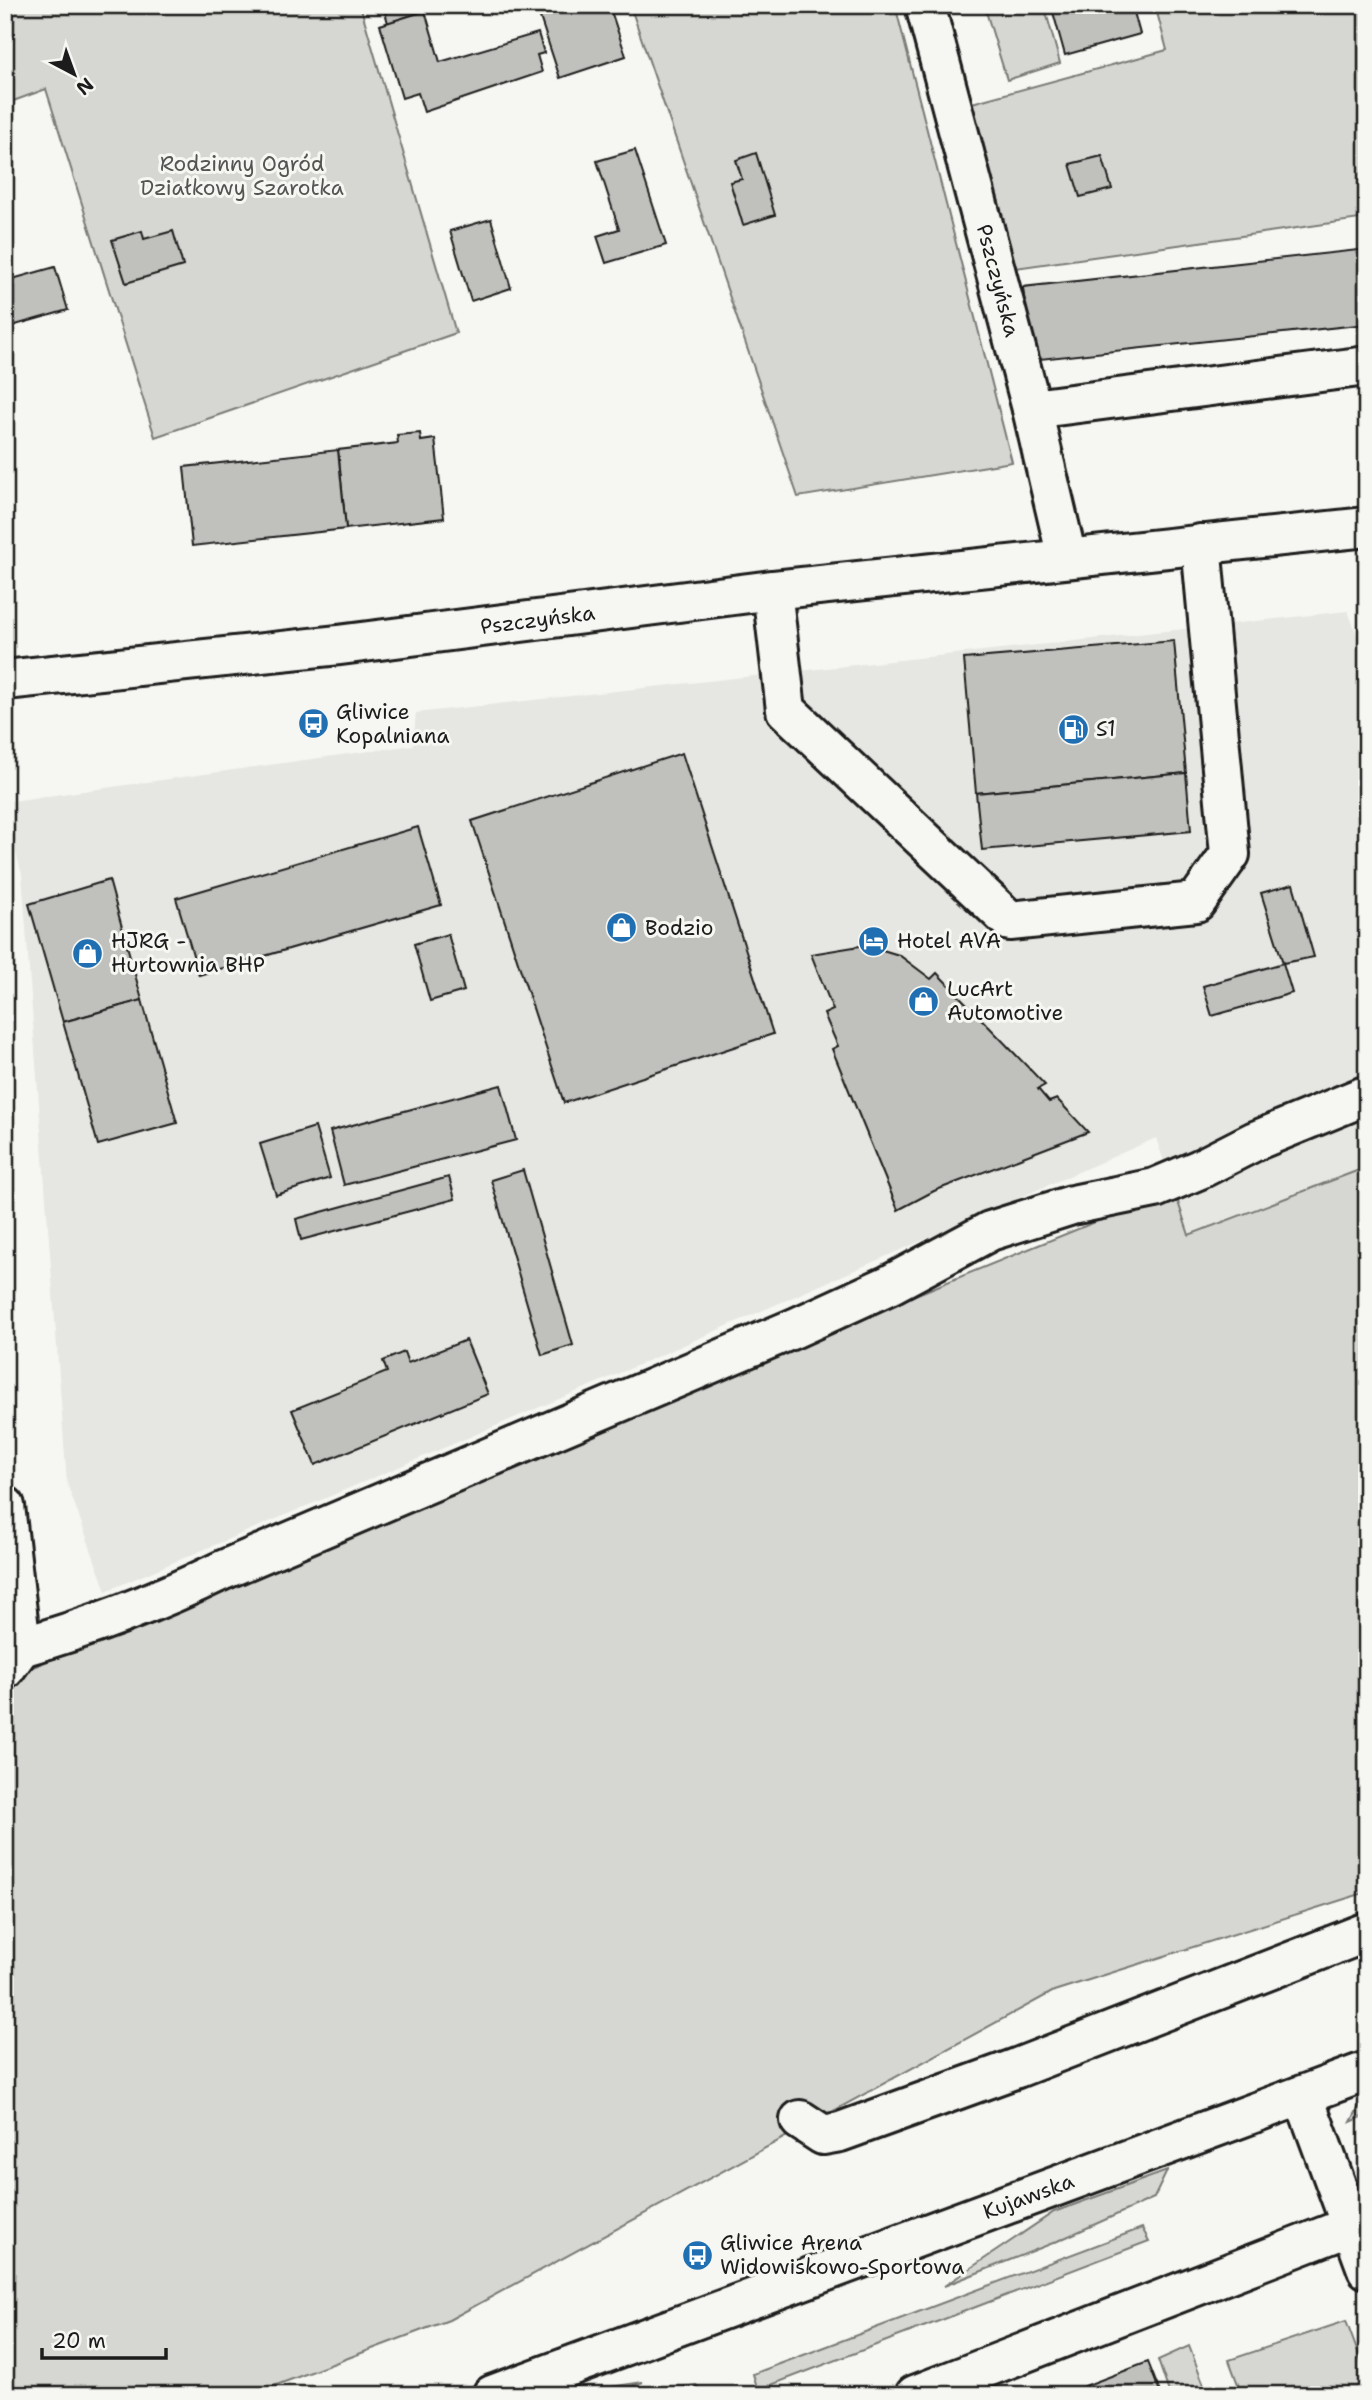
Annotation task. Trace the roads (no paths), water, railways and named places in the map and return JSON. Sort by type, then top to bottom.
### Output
[{"type":"street","name":"Pszczyńska","points":[[925,5],[1032,409],[1067,558]]},
{"type":"street","points":[[1032,409],[1367,366]]},
{"type":"street","name":"Pszczyńska","points":[[5,680],[339,645],[772,590],[1367,527]]},
{"type":"street","points":[[772,590],[786,710],[1010,921],[1196,902],[1230,854],[1202,544]]},
{"type":"street","points":[[5,1506],[13,1658],[148,1606],[223,1570],[795,1328],[889,1285],[990,1231],[1072,1205],[1155,1188],[1255,1141],[1367,1094]]},
{"type":"street","points":[[800,2120],[823,2135],[840,2132],[1017,2068],[1367,1932]]},
{"type":"street","name":"Kujawska","points":[[492,2395],[1367,2071]]},
{"type":"street","points":[[1303,2095],[1367,2268]]},
{"type":"street","points":[[915,2395],[1351,2226]]},
{"type":"place","name":"Gliwice Kopalniana","points":[[313,724]]},
{"type":"place","name":"S1","points":[[1073,729]]},
{"type":"place","name":"Bodzio","points":[[622,928]]},
{"type":"place","name":"Hotel AVA","points":[[874,941]]},
{"type":"place","name":"HJRG - Hurtownia BHP","points":[[88,953]]},
{"type":"place","name":"LucArt Automotive","points":[[924,1001]]},
{"type":"place","name":"Gliwice Arena Widowiskowo-Sportowa","points":[[697,2255]]},
{"type":"park label","name":"Rodzinny Ogród Działkowy Szarotka","points":[[242,176]]}]
